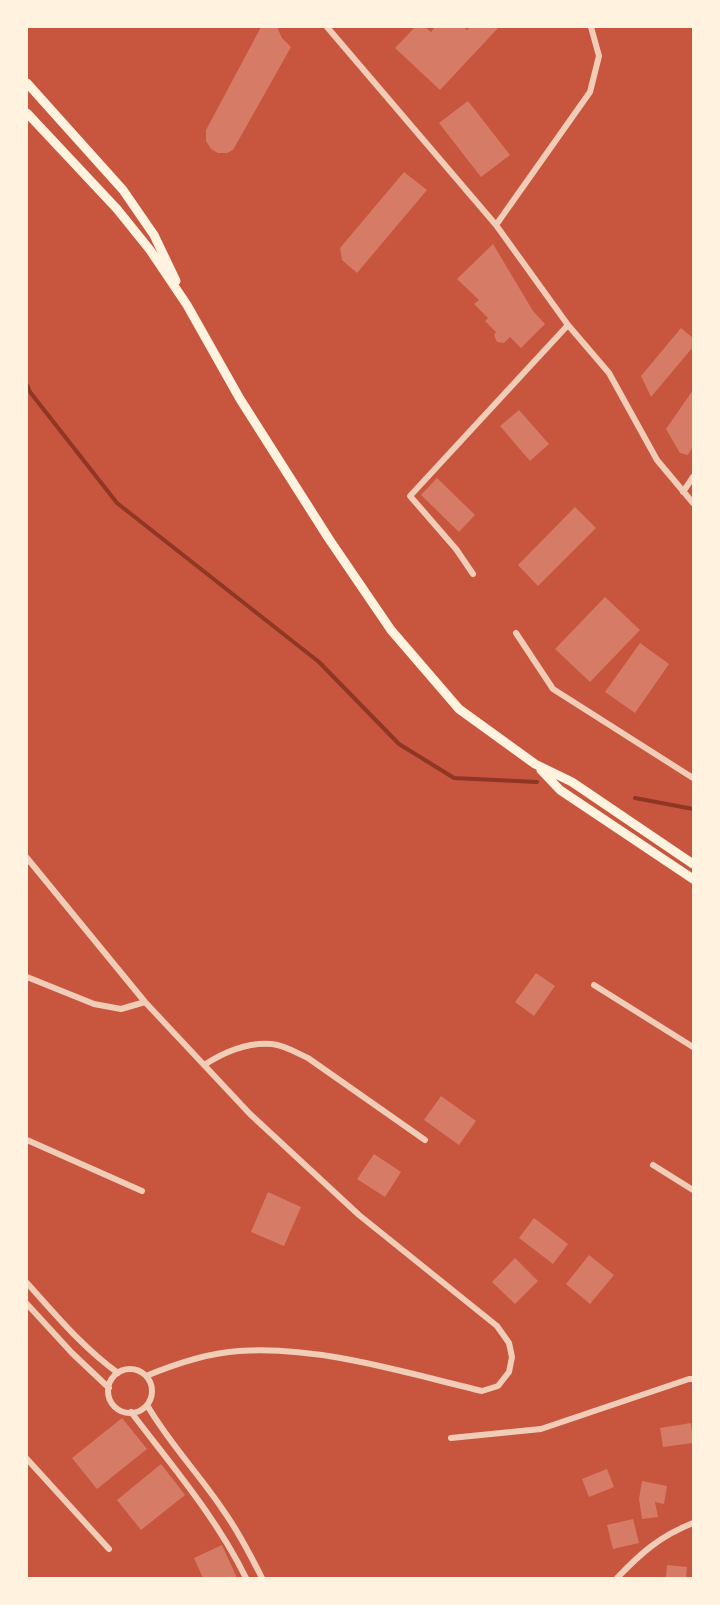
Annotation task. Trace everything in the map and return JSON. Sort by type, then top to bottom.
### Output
[{"type":"main road","points":[[27,83],[123,190],[154,235],[187,305],[240,399],[329,539],[391,630],[459,709],[535,764],[572,782],[693,864]]},
{"type":"main road","points":[[27,113],[134,228],[187,305]]},
{"type":"main road","points":[[535,764],[560,790],[693,879]]},
{"type":"street","points":[[327,27],[496,225],[568,325],[609,373],[657,460],[693,503]]},
{"type":"street","points":[[496,225],[590,93],[599,56],[591,27]]},
{"type":"street","points":[[474,574],[456,549],[410,496],[568,325]]},
{"type":"street","points":[[683,492],[693,477]]},
{"type":"street","points":[[516,633],[553,689],[693,778]]},
{"type":"street","points":[[27,858],[145,1002],[249,1114],[359,1215],[496,1326],[509,1343],[512,1357],[509,1372],[498,1386],[482,1390],[367,1364],[302,1352],[271,1350],[237,1351],[195,1359],[146,1376]]},
{"type":"street","points":[[27,977],[94,1004],[121,1009],[145,1002]]},
{"type":"street","points":[[594,986],[693,1047]]},
{"type":"street","points":[[204,1065],[226,1052],[254,1045],[273,1044],[289,1049],[308,1058],[425,1140]]},
{"type":"street","points":[[27,1140],[142,1191]]},
{"type":"street","points":[[653,1165],[693,1190]]},
{"type":"street","points":[[27,1283],[101,1362],[118,1373]]},
{"type":"street","points":[[27,1304],[72,1353],[109,1388]]},
{"type":"street","points":[[131,1413],[147,1405],[152,1398],[153,1389],[146,1376],[137,1370],[129,1369],[114,1376],[109,1388],[111,1401],[116,1407],[131,1413],[211,1516],[232,1548],[246,1578]]},
{"type":"street","points":[[451,1438],[541,1429],[693,1379]]},
{"type":"street","points":[[147,1405],[163,1432],[222,1508],[262,1578]]},
{"type":"street","points":[[27,1459],[109,1549]]},
{"type":"street","points":[[617,1578],[640,1555],[671,1532],[693,1523]]},
{"type":"building","points":[[261,27],[277,27],[282,38],[291,47],[233,150],[218,153],[211,149],[206,141],[206,130]]},
{"type":"building","points":[[415,27],[425,27],[431,32],[435,27],[464,27],[467,30],[470,27],[499,27],[440,90],[395,48]]},
{"type":"building","points":[[468,101],[510,155],[481,177],[439,123]]},
{"type":"building","points":[[404,172],[427,190],[357,273],[342,260],[340,248]]},
{"type":"building","points":[[493,244],[533,311],[545,324],[521,348],[510,337],[504,343],[497,342],[494,335],[496,332],[485,321],[488,318],[474,304],[479,300],[457,279]]},
{"type":"building","points":[[681,328],[693,338],[693,347],[651,397],[641,376]]},
{"type":"building","points":[[693,390],[693,446],[688,455],[680,453],[666,429]]},
{"type":"building","points":[[519,410],[549,444],[530,461],[500,426]]},
{"type":"building","points":[[437,478],[475,515],[459,532],[421,495]]},
{"type":"building","points":[[575,507],[596,528],[538,586],[518,565]]},
{"type":"building","points":[[605,597],[640,630],[590,682],[555,649]]},
{"type":"building","points":[[640,643],[669,664],[635,713],[605,692]]},
{"type":"building","points":[[536,973],[555,986],[534,1016],[515,1002]]},
{"type":"building","points":[[441,1096],[476,1121],[459,1145],[424,1120]]},
{"type":"building","points":[[374,1154],[401,1172],[385,1197],[357,1179]]},
{"type":"building","points":[[268,1192],[301,1207],[284,1246],[251,1232]]},
{"type":"building","points":[[534,1218],[568,1244],[553,1264],[519,1238]]},
{"type":"building","points":[[589,1255],[614,1275],[590,1304],[566,1284]]},
{"type":"building","points":[[515,1258],[538,1281],[515,1304],[492,1282]]},
{"type":"building","points":[[122,1418],[147,1449],[97,1489],[72,1458]]},
{"type":"building","points":[[691,1423],[693,1443],[663,1447],[660,1428]]},
{"type":"building","points":[[161,1464],[185,1495],[141,1530],[117,1500]]},
{"type":"building","points":[[607,1469],[614,1487],[589,1497],[582,1479]]},
{"type":"building","points":[[642,1481],[667,1486],[664,1504],[655,1502],[658,1517],[642,1519],[639,1499]]},
{"type":"building","points":[[633,1519],[639,1543],[613,1549],[607,1525]]},
{"type":"building","points":[[222,1545],[237,1578],[203,1578],[194,1558]]},
{"type":"building","points":[[667,1565],[687,1567],[686,1578],[666,1577]]},
{"type":"waterway","points":[[27,385],[30,392],[117,503],[319,662],[399,744],[454,778],[537,782]]},
{"type":"waterway","points":[[635,798],[693,809]]}]
